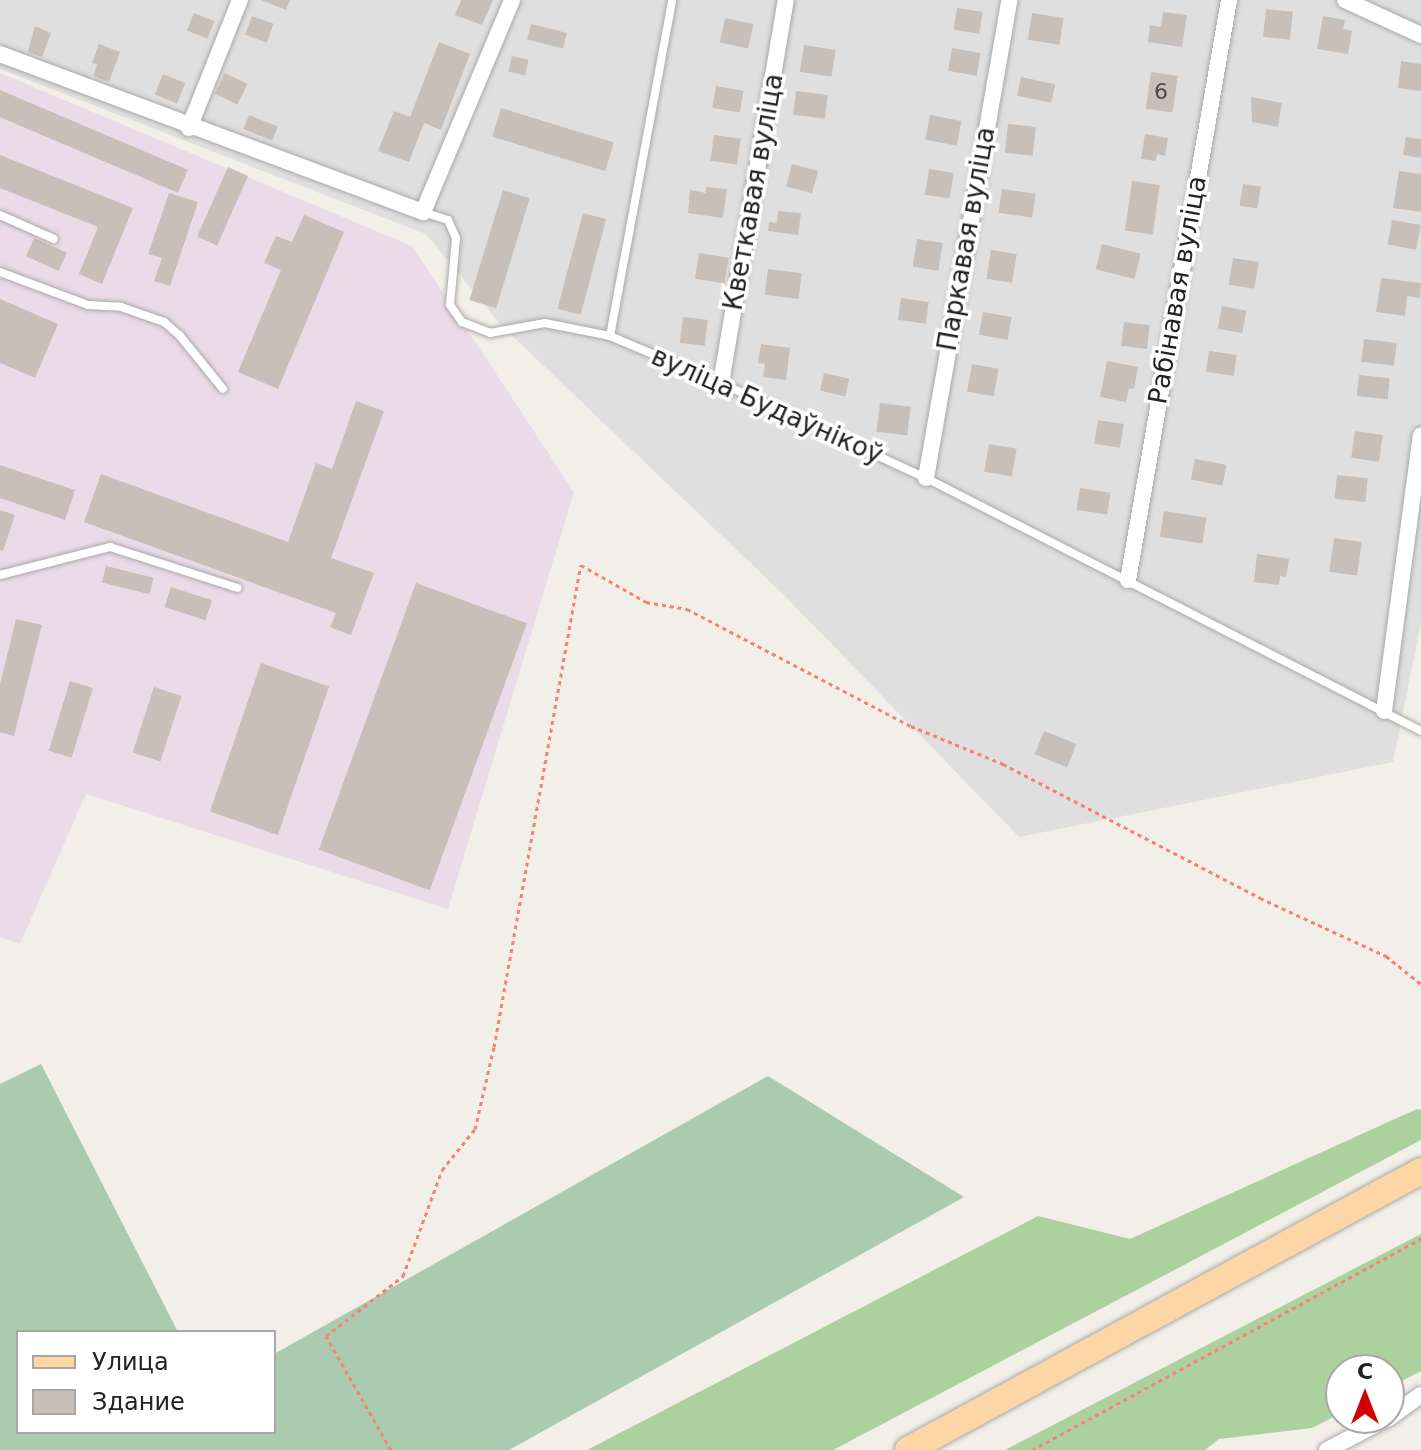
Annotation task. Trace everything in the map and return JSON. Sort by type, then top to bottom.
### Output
[{"type":"main road","points":[[908,1450],[1421,1171]]},
{"type":"street","points":[[189,128],[240,0]]},
{"type":"street","points":[[0,54],[189,128],[423,212],[512,0]]},
{"type":"street","name":"Кветкавая вуліца","points":[[721,383],[786,0]]},
{"type":"street","name":"Паркавая вуліца","points":[[926,478],[1009,0]]},
{"type":"street","name":"Рабінавая вуліца","points":[[1128,580],[1229,0]]},
{"type":"street","points":[[1345,0],[1421,35]]},
{"type":"street","points":[[1384,711],[1421,435]]},
{"type":"street","points":[[1327,1450],[1358,1434]]},
{"type":"lane","points":[[610,336],[672,0]]},
{"type":"lane","name":"вуліца Будаўнікоў","points":[[423,212],[448,220],[456,238],[450,305],[462,322],[490,333],[545,323],[610,336],[721,383],[926,478],[1421,731]]},
{"type":"lane","points":[[0,215],[54,239]]},
{"type":"lane","points":[[0,272],[88,305],[121,307],[164,322],[180,336],[223,389]]},
{"type":"lane","points":[[0,575],[110,547],[238,588]]},
{"type":"path","points":[[391,1450],[326,1336],[403,1276],[442,1170],[475,1129],[494,1047],[581,565],[646,602],[687,609],[911,726],[1003,764],[1260,898],[1386,956],[1421,984]]},
{"type":"path","points":[[1032,1450],[1421,1239]]},
{"type":"shaded area","points":[[0,0],[1421,0],[1421,622],[1393,762],[1019,837],[784,595],[502,326],[426,234],[0,69]]},
{"type":"shaded area","points":[[0,73],[412,246],[574,492],[448,909],[86,794],[20,944],[0,937]]},
{"type":"green space","points":[[41,1064],[177,1330],[16,1330],[16,1434],[276,1434],[276,1353],[768,1076],[964,1197],[509,1450],[0,1450],[0,1084]]},
{"type":"green space","points":[[1417,1109],[1421,1110],[1421,1140],[833,1450],[587,1450],[1038,1216],[1130,1239]]},
{"type":"green space","points":[[1421,1234],[1421,1371],[1405,1380],[1405,1354],[1325,1354],[1325,1421],[1312,1428],[1219,1439],[1205,1450],[1005,1450]]},
{"type":"building","points":[[261,0],[290,0],[286,10]]},
{"type":"building","points":[[461,0],[493,0],[482,25],[455,15]]},
{"type":"building","points":[[957,8],[983,12],[979,34],[954,30]]},
{"type":"building","points":[[1266,9],[1293,12],[1290,40],[1263,37]]},
{"type":"building","points":[[1163,12],[1187,15],[1182,47],[1148,42],[1150,25],[1161,27]]},
{"type":"building","points":[[194,13],[214,21],[207,39],[187,31]]},
{"type":"building","points":[[1032,13],[1064,18],[1059,45],[1028,40]]},
{"type":"building","points":[[252,16],[274,24],[267,43],[245,35]]},
{"type":"building","points":[[1323,16],[1345,20],[1343,29],[1352,31],[1348,54],[1317,49]]},
{"type":"building","points":[[725,18],[753,24],[748,48],[720,42]]},
{"type":"building","points":[[531,24],[567,33],[563,48],[527,40]]},
{"type":"building","points":[[35,26],[51,33],[42,57],[28,52]]},
{"type":"building","points":[[439,42],[470,54],[441,130],[424,123],[409,162],[378,151],[394,111],[410,117]]},
{"type":"building","points":[[99,44],[120,52],[109,82],[93,76],[97,64],[92,63]]},
{"type":"building","points":[[804,45],[836,50],[831,77],[800,72]]},
{"type":"building","points":[[952,48],[981,53],[977,76],[948,71]]},
{"type":"building","points":[[512,56],[529,60],[525,75],[508,72]]},
{"type":"building","points":[[1401,61],[1421,64],[1421,91],[1398,88]]},
{"type":"building","points":[[1151,72],[1178,76],[1173,112],[1146,109]]},
{"type":"building","points":[[225,73],[247,84],[237,105],[215,94]]},
{"type":"building","points":[[163,74],[185,83],[177,103],[155,94]]},
{"type":"building","points":[[1021,77],[1055,84],[1051,103],[1017,96]]},
{"type":"building","points":[[716,86],[744,91],[740,113],[712,108]]},
{"type":"building","points":[[0,90],[188,170],[178,193],[0,117]]},
{"type":"building","points":[[796,91],[828,95],[825,119],[793,115]]},
{"type":"building","points":[[1251,97],[1282,103],[1278,127],[1252,122]]},
{"type":"building","points":[[501,108],[614,142],[605,171],[492,137]]},
{"type":"building","points":[[249,115],[278,127],[272,141],[243,129]]},
{"type":"building","points":[[930,115],[961,121],[957,146],[925,140]]},
{"type":"building","points":[[1008,124],[1036,127],[1033,156],[1005,153]]},
{"type":"building","points":[[1145,134],[1168,138],[1165,156],[1157,154],[1156,161],[1141,159]]},
{"type":"building","points":[[714,135],[741,139],[737,165],[710,161]]},
{"type":"building","points":[[1406,137],[1421,139],[1421,158],[1403,155]]},
{"type":"building","points":[[0,155],[133,208],[102,284],[79,274],[98,227],[0,188]]},
{"type":"building","points":[[792,164],[818,171],[812,193],[786,186]]},
{"type":"building","points":[[228,167],[248,176],[217,245],[197,236]]},
{"type":"building","points":[[929,169],[954,173],[950,199],[925,195]]},
{"type":"building","points":[[1399,171],[1421,174],[1421,212],[1393,208]]},
{"type":"building","points":[[1132,181],[1160,185],[1153,234],[1125,231]]},
{"type":"building","points":[[1243,184],[1261,187],[1257,209],[1240,206]]},
{"type":"building","points":[[706,187],[727,189],[723,218],[688,213],[690,190],[706,193]]},
{"type":"building","points":[[1002,189],[1036,194],[1032,217],[999,213]]},
{"type":"building","points":[[503,190],[530,198],[496,308],[469,300]]},
{"type":"building","points":[[169,193],[198,202],[170,286],[154,281],[162,258],[148,254]]},
{"type":"building","points":[[778,211],[801,213],[798,235],[768,231],[769,222],[777,223]]},
{"type":"building","points":[[583,213],[606,219],[581,315],[557,309]]},
{"type":"building","points":[[304,215],[344,232],[278,389],[238,372],[281,270],[264,263],[276,236],[292,242]]},
{"type":"building","points":[[1392,220],[1421,225],[1416,250],[1388,245]]},
{"type":"building","points":[[34,238],[67,253],[59,271],[26,256]]},
{"type":"building","points":[[917,239],[943,243],[938,271],[913,267]]},
{"type":"building","points":[[1102,244],[1141,254],[1135,279],[1096,269]]},
{"type":"building","points":[[991,250],[1017,254],[1012,283],[986,279]]},
{"type":"building","points":[[699,253],[729,258],[725,283],[695,279]]},
{"type":"building","points":[[1233,258],[1259,262],[1254,289],[1229,285]]},
{"type":"building","points":[[768,269],[802,273],[799,299],[765,295]]},
{"type":"building","points":[[1381,278],[1421,283],[1420,298],[1407,296],[1405,316],[1376,312]]},
{"type":"building","points":[[901,298],[929,302],[926,324],[898,320]]},
{"type":"building","points":[[0,299],[58,324],[35,378],[0,363]]},
{"type":"building","points":[[1222,306],[1247,311],[1242,333],[1218,329]]},
{"type":"building","points":[[983,312],[1012,317],[1008,340],[979,335]]},
{"type":"building","points":[[683,317],[708,320],[705,346],[680,343]]},
{"type":"building","points":[[1124,322],[1150,325],[1147,349],[1121,346]]},
{"type":"building","points":[[1364,339],[1397,343],[1394,366],[1361,362]]},
{"type":"building","points":[[761,344],[790,348],[786,380],[763,377],[765,364],[758,363]]},
{"type":"building","points":[[1209,351],[1237,355],[1234,376],[1206,372]]},
{"type":"building","points":[[1107,361],[1138,367],[1134,389],[1129,388],[1126,402],[1100,397]]},
{"type":"building","points":[[972,364],[999,369],[994,396],[967,392]]},
{"type":"building","points":[[824,373],[849,379],[845,396],[820,391]]},
{"type":"building","points":[[1359,375],[1390,378],[1388,399],[1357,396]]},
{"type":"building","points":[[356,401],[384,411],[331,558],[374,573],[351,635],[330,627],[336,613],[84,522],[101,474],[288,542],[316,463],[332,469]]},
{"type":"building","points":[[880,403],[911,407],[907,436],[876,432]]},
{"type":"building","points":[[1098,420],[1124,424],[1120,448],[1094,444]]},
{"type":"building","points":[[1355,431],[1383,435],[1379,462],[1351,458]]},
{"type":"building","points":[[989,444],[1017,449],[1012,476],[984,472]]},
{"type":"building","points":[[1195,459],[1226,465],[1222,486],[1191,480]]},
{"type":"building","points":[[0,465],[75,490],[65,520],[0,498]]},
{"type":"building","points":[[1337,475],[1368,478],[1365,502],[1334,499]]},
{"type":"building","points":[[1080,488],[1111,493],[1107,515],[1077,510]]},
{"type":"building","points":[[0,510],[15,515],[3,551],[0,550]]},
{"type":"building","points":[[1164,511],[1206,518],[1202,543],[1160,537]]},
{"type":"building","points":[[1334,538],[1362,542],[1357,576],[1329,572]]},
{"type":"building","points":[[1257,554],[1289,559],[1286,577],[1280,576],[1279,585],[1254,582]]},
{"type":"building","points":[[106,566],[154,578],[149,594],[102,582]]},
{"type":"building","points":[[416,583],[527,623],[430,890],[319,850]]},
{"type":"building","points":[[171,587],[212,600],[205,620],[165,607]]},
{"type":"building","points":[[16,619],[42,625],[14,736],[0,732],[0,684]]},
{"type":"building","points":[[261,663],[329,686],[278,835],[210,811]]},
{"type":"building","points":[[70,681],[93,688],[72,758],[49,751]]},
{"type":"building","points":[[154,687],[182,696],[160,762],[133,753]]},
{"type":"building","points":[[1044,731],[1076,744],[1067,767],[1035,754]]}]
